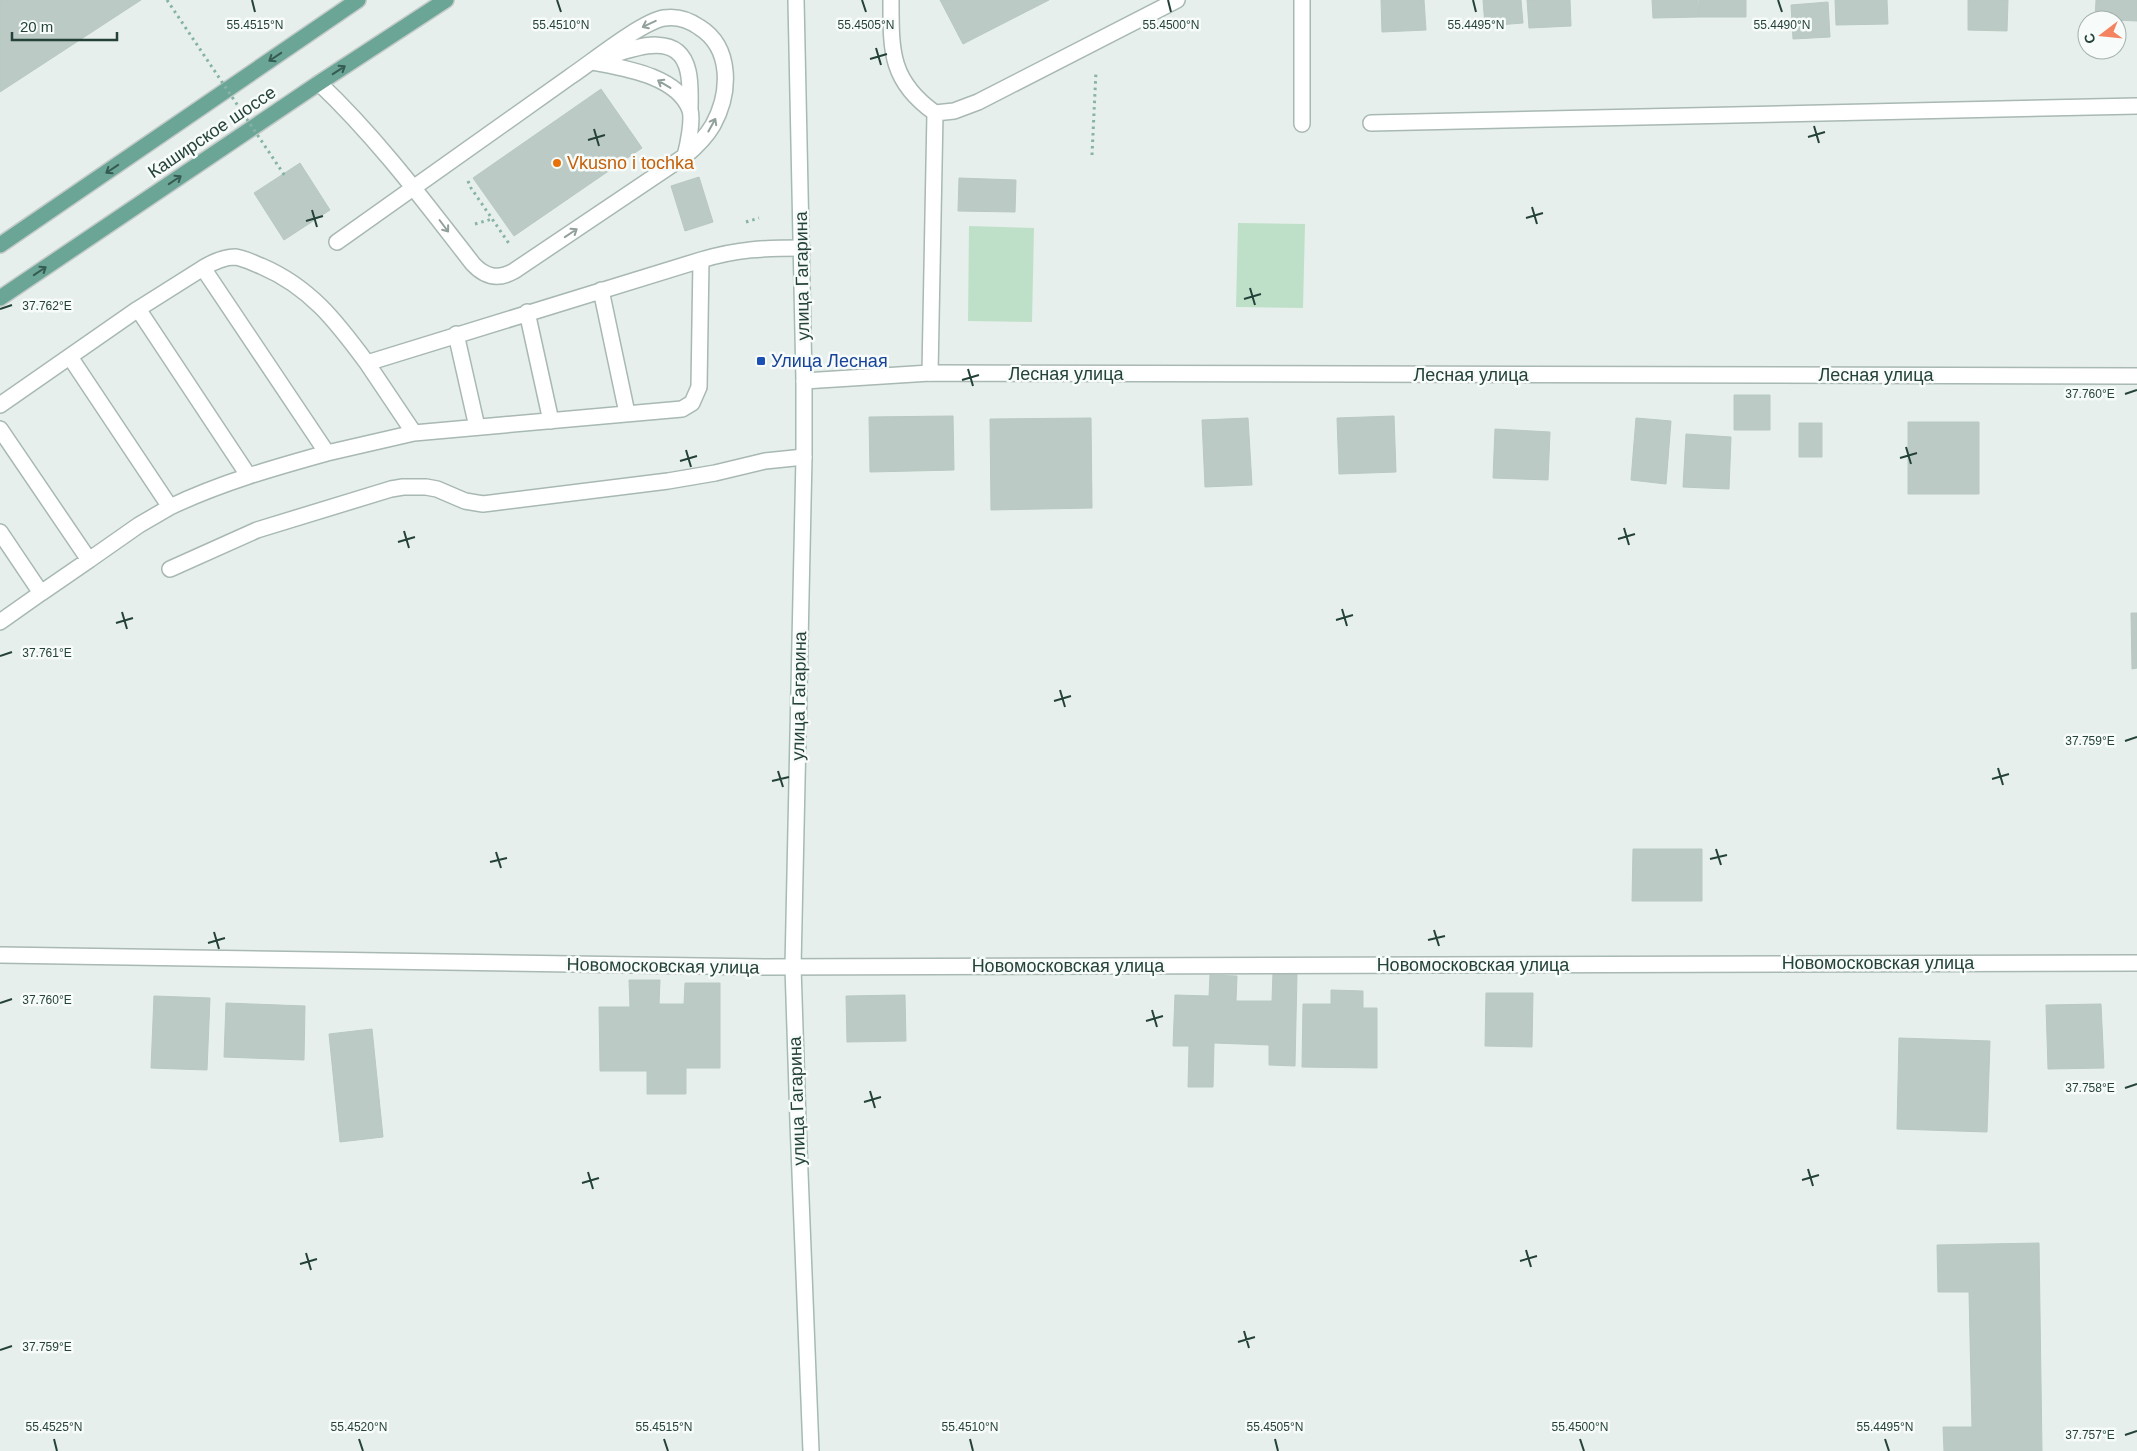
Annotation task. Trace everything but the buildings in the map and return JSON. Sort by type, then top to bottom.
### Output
[{"type":"main road","name":"Каширское шоссе","points":[[0,245],[358,0]]},
{"type":"main road","name":"Каширское шоссе","points":[[0,298],[319,83],[446,0]]},
{"type":"street","name":"улица Гагарина","points":[[796,0],[802,248],[804,457],[794,967],[811,1451]]},
{"type":"street","points":[[891,0],[892,43],[897,69],[911,92],[920,102],[935,113],[954,111],[978,102],[1177,0]]},
{"type":"street","points":[[1302,0],[1302,124]]},
{"type":"street","points":[[319,83],[356,118],[414,187],[478,270],[489,276],[501,276],[514,272],[686,156],[706,136],[713,125],[723,98],[726,70],[718,46],[712,37],[693,23],[682,19],[664,18],[645,25],[414,187],[337,242]]},
{"type":"street","points":[[592,62],[648,45],[669,47],[678,52],[684,59],[690,81],[689,138],[686,156]]},
{"type":"street","points":[[592,62],[634,70],[662,81],[680,96],[690,110]]},
{"type":"street","points":[[1371,123],[2137,106]]},
{"type":"street","points":[[930,373],[935,113]]},
{"type":"street","points":[[367,363],[527,312],[701,260],[748,249],[802,248]]},
{"type":"street","points":[[0,405],[138,309],[203,268],[222,259],[237,257],[285,278],[301,288],[318,303],[367,363],[414,433]]},
{"type":"street","points":[[0,622],[139,526],[170,507],[205,491],[248,475],[327,453],[414,433],[682,409],[695,399],[699,387],[701,260]]},
{"type":"street","points":[[203,268],[327,453]]},
{"type":"street","points":[[601,290],[627,413]]},
{"type":"street","points":[[138,309],[248,475]]},
{"type":"street","points":[[527,312],[551,421]]},
{"type":"street","points":[[456,334],[477,427]]},
{"type":"street","points":[[70,357],[170,507]]},
{"type":"street","name":"Лесная улица","points":[[804,381],[930,373],[2137,376]]},
{"type":"street","points":[[0,429],[89,560]]},
{"type":"street","points":[[170,569],[257,530],[372,494],[403,487],[432,488],[465,502],[483,504],[668,481],[715,473],[765,461],[804,457]]},
{"type":"street","points":[[0,532],[42,593]]},
{"type":"street","name":"Новомосковская улица","points":[[0,955],[794,967],[2137,963]]},
{"type":"path","points":[[167,0],[285,176]]},
{"type":"path","points":[[1092,155],[1098,41]]},
{"type":"path","points":[[470,176],[469,184],[513,249]]},
{"type":"path","points":[[470,226],[492,219]]},
{"type":"green space","points":[[1238,223],[1305,224],[1303,308],[1236,307]]},
{"type":"green space","points":[[969,226],[1034,228],[1032,322],[968,321]]},
{"type":"place","name":"Vkusno i tochka","points":[[557,163]]},
{"type":"place","name":"Улица Лесная","points":[[761,361]]}]
